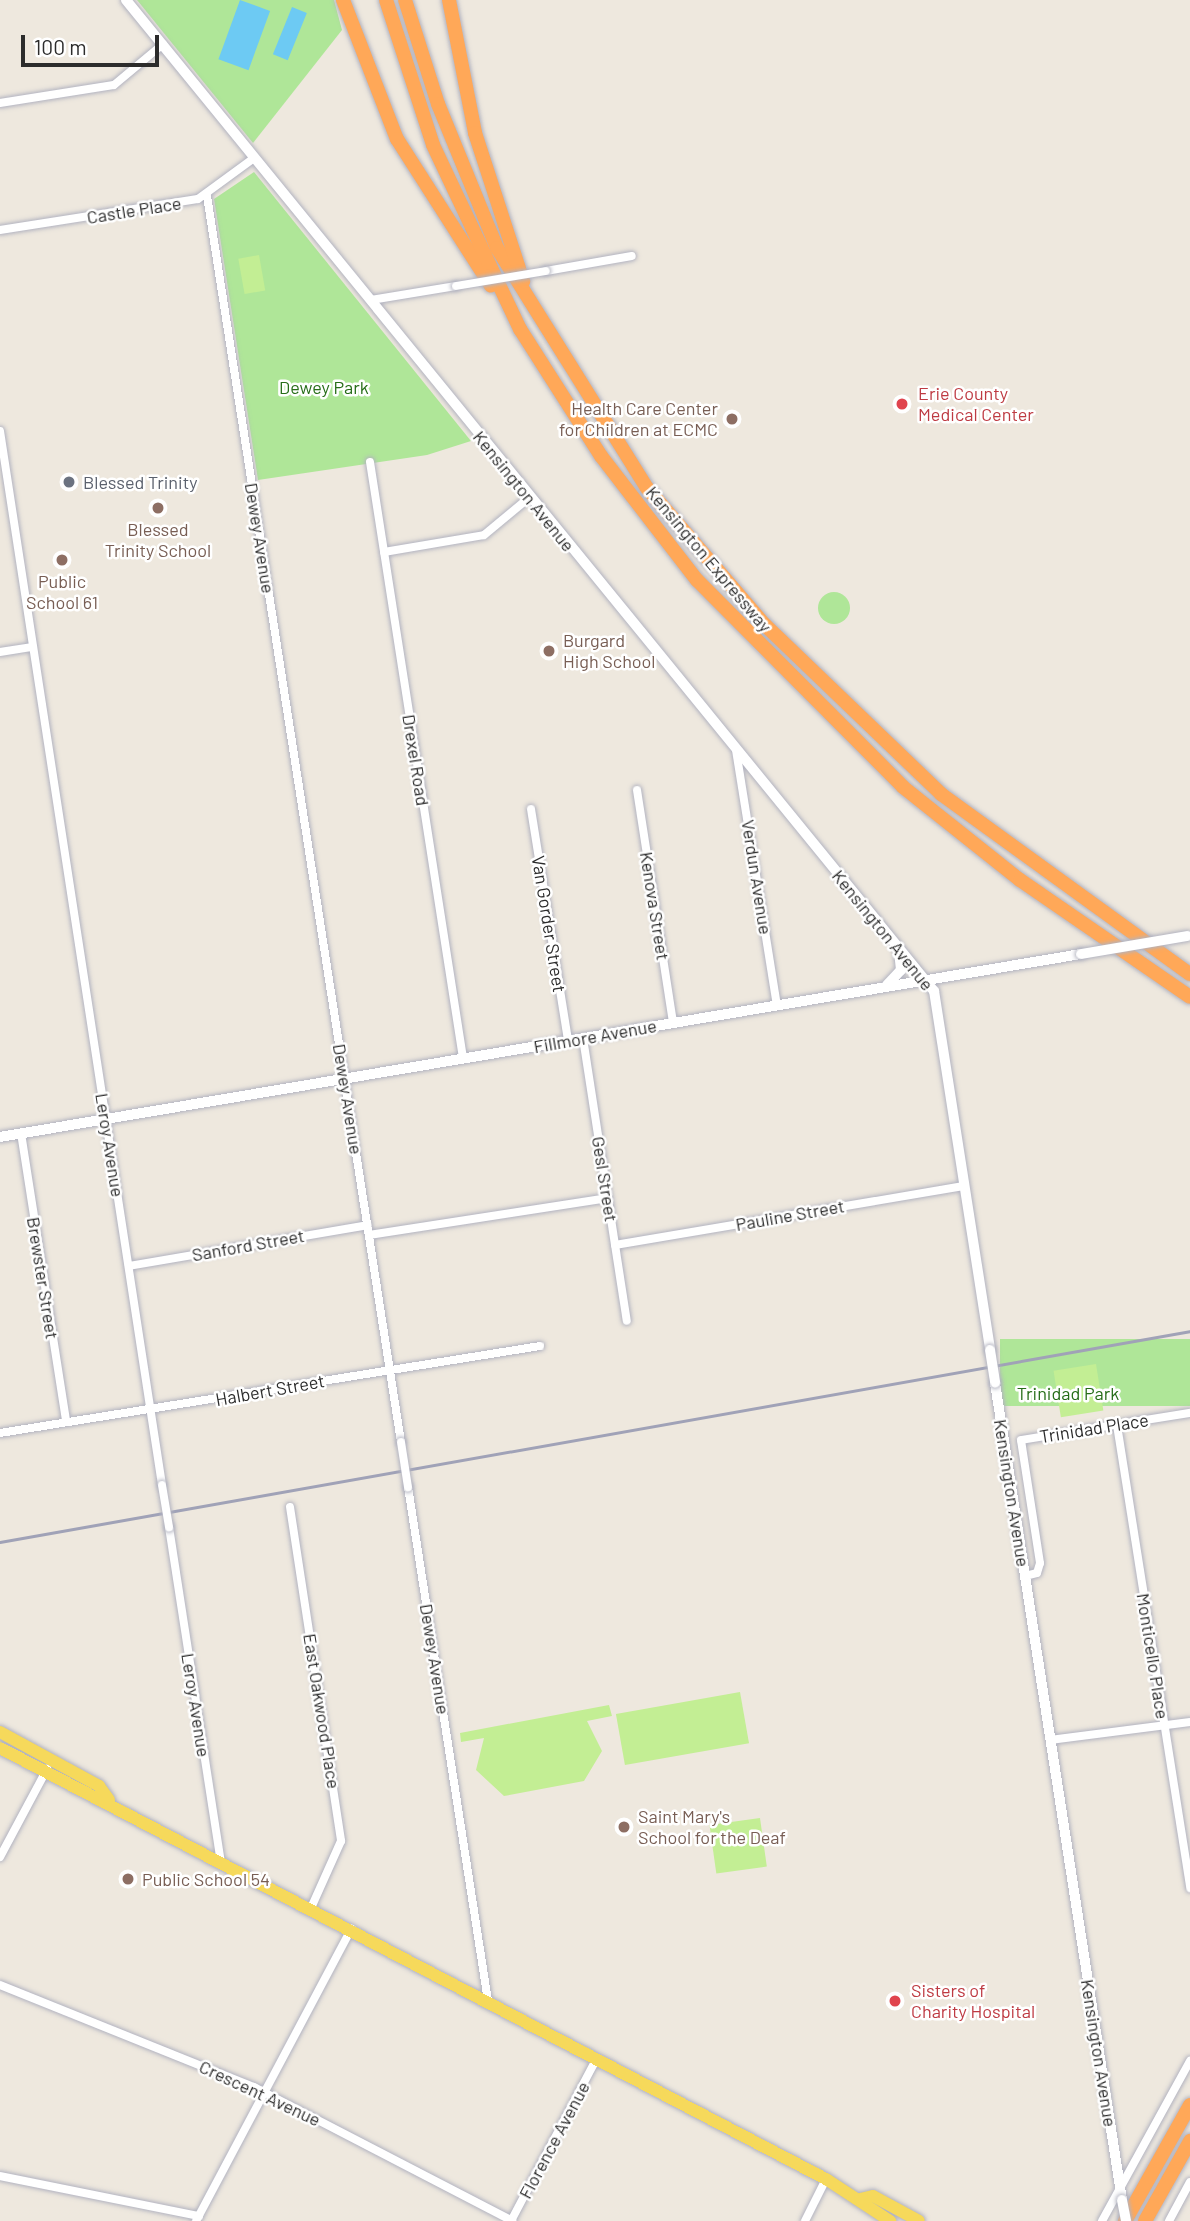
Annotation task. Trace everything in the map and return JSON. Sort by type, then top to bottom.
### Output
[{"type":"highway","points":[[343,0],[397,139],[520,329]]},
{"type":"highway","name":"Kensington Expressway","points":[[386,0],[433,145],[520,329],[636,504],[778,668],[969,841],[1190,997]]},
{"type":"highway","name":"Kensington Expressway","points":[[405,0],[467,178],[536,318],[647,488],[765,625],[847,708],[961,809],[1190,974]]},
{"type":"highway","points":[[449,0],[475,133],[536,318]]},
{"type":"highway","points":[[1125,2221],[1190,2105]]},
{"type":"highway","points":[[1145,2221],[1190,2141]]},
{"type":"main road","points":[[0,1732],[99,1786],[109,1800]]},
{"type":"main road","points":[[0,1748],[45,1773],[109,1800],[826,2179],[890,2221]]},
{"type":"main road","points":[[860,2199],[873,2196],[919,2221]]},
{"type":"street","name":"Kensington Avenue","points":[[126,0],[934,991],[1125,2221]]},
{"type":"street","points":[[0,103],[114,85],[163,44]]},
{"type":"street","name":"Castle Place","points":[[0,230],[207,196],[254,158]]},
{"type":"street","name":"Dewey Avenue","points":[[207,196],[488,2001]]},
{"type":"street","points":[[371,300],[632,256]]},
{"type":"street","name":"Leroy Avenue","points":[[0,431],[220,1858]]},
{"type":"street","name":"Drexel Road","points":[[370,462],[463,1058]]},
{"type":"street","points":[[384,552],[484,535],[530,497]]},
{"type":"street","points":[[0,652],[33,647]]},
{"type":"street","name":"Verdun Avenue","points":[[736,750],[777,1005]]},
{"type":"street","name":"Kenova Street","points":[[637,790],[673,1023]]},
{"type":"street","name":"Van Gorder Street","points":[[531,809],[568,1040]]},
{"type":"street","name":"Fillmore Avenue","points":[[0,1137],[1188,935]]},
{"type":"street","points":[[885,986],[901,970],[893,940]]},
{"type":"street","name":"Gesl Street","points":[[583,1038],[627,1321]]},
{"type":"street","name":"Brewster Street","points":[[21,1133],[66,1422]]},
{"type":"street","name":"Pauline Street","points":[[615,1245],[965,1185]]},
{"type":"street","points":[[369,1235],[608,1198]]},
{"type":"street","name":"Sanford Street","points":[[129,1266],[368,1225]]},
{"type":"street","name":"Halbert Street","points":[[0,1433],[540,1346]]},
{"type":"street","name":"Trinidad Place","points":[[1025,1576],[1037,1573],[1040,1563],[1021,1440],[1190,1413]]},
{"type":"street","name":"Monticello Place","points":[[1117,1425],[1190,1888]]},
{"type":"street","name":"East Oakwood Place","points":[[290,1507],[341,1841],[311,1908]]},
{"type":"street","points":[[1050,1740],[1190,1722]]},
{"type":"street","points":[[0,1857],[52,1760]]},
{"type":"street","points":[[0,2176],[198,2219],[263,2091],[351,1929]]},
{"type":"street","name":"Crescent Avenue","points":[[0,1985],[263,2091],[511,2221]]},
{"type":"street","name":"Florence Avenue","points":[[511,2221],[597,2058]]},
{"type":"street","points":[[1102,2221],[1190,2061]]},
{"type":"street","points":[[805,2221],[826,2179]]},
{"type":"street","points":[[1169,2221],[1190,2182]]},
{"type":"green space","points":[[137,0],[334,0],[342,30],[253,143]]},
{"type":"green space","name":"Dewey Park","points":[[254,172],[471,441],[427,455],[258,480],[214,199]]},
{"type":"green space","points":[[259,255],[265,290],[245,294],[238,259]]},
{"type":"green space","points":[[834,592],[845,597],[850,608],[845,619],[834,624],[823,619],[818,608],[823,597]]},
{"type":"green space","name":"Trinidad Park","points":[[1000,1339],[1190,1339],[1190,1406],[1000,1406]]},
{"type":"green space","points":[[1096,1364],[1103,1410],[1061,1417],[1054,1371]]},
{"type":"green space","points":[[740,1692],[749,1743],[625,1765],[616,1714]]},
{"type":"green space","points":[[609,1705],[612,1716],[587,1721],[602,1751],[584,1781],[504,1796],[476,1770],[484,1738],[461,1742],[460,1733]]},
{"type":"green space","points":[[760,1818],[767,1867],[716,1874],[709,1825]]},
{"type":"water","points":[[240,0],[270,11],[249,70],[218,59]]},
{"type":"water","points":[[292,7],[307,13],[288,60],[273,54]]},
{"type":"railway","points":[[0,1542],[1190,1331]]},
{"type":"place","name":"Erie County Medical Center","points":[[902,404]]},
{"type":"place","name":"Health Care Center for Children at ECMC","points":[[732,419]]},
{"type":"place","name":"Blessed Trinity","points":[[69,482]]},
{"type":"place","name":"Blessed Trinity School","points":[[158,508]]},
{"type":"place","name":"Public School 61","points":[[62,560]]},
{"type":"place","name":"Burgard High School","points":[[549,651]]},
{"type":"place","name":"Saint Mary's School for the Deaf","points":[[624,1827]]},
{"type":"place","name":"Public School 54","points":[[128,1879]]},
{"type":"place","name":"Sisters of Charity Hospital","points":[[895,2001]]}]
